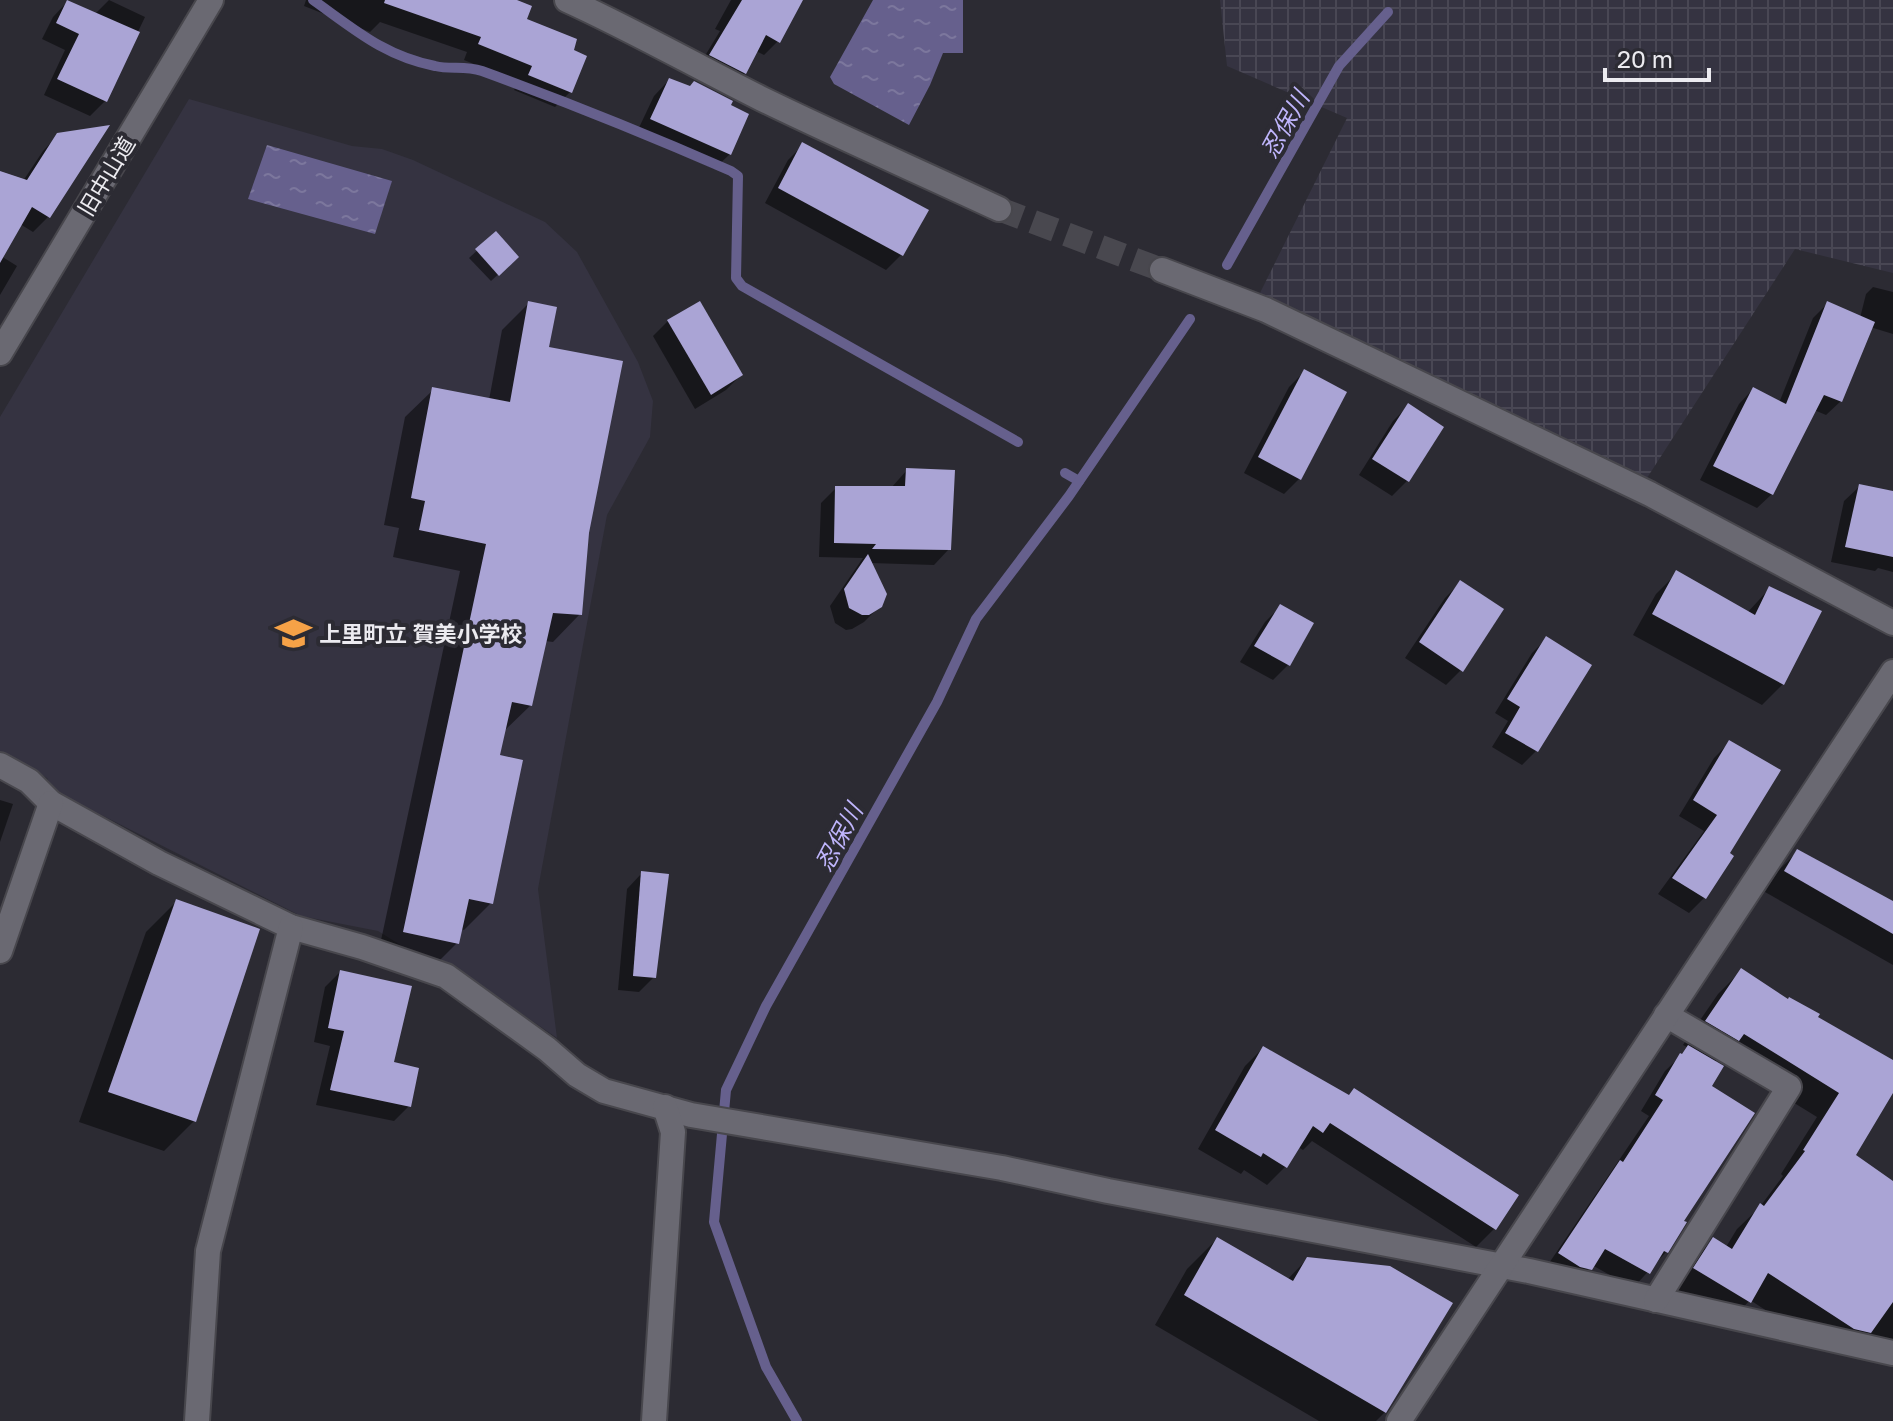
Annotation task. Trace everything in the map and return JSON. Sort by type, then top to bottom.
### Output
[{"type":"street","name":"旧中山道","points":[[0,353],[211,0]]},
{"type":"street","points":[[567,0],[625,26],[686,61],[765,100],[999,209]]},
{"type":"street","points":[[1162,270],[1266,310],[1662,500],[1893,623]]},
{"type":"street","points":[[1399,1421],[1893,672]]},
{"type":"street","points":[[0,765],[29,781],[51,803],[159,863],[291,927],[446,976],[604,1091],[699,1116],[1002,1168],[1499,1266],[1893,1353]]},
{"type":"street","points":[[0,951],[51,803]]},
{"type":"street","points":[[197,1421],[208,1251],[291,927]]},
{"type":"street","points":[[1656,1300],[1789,1087],[1666,1015]]},
{"type":"street","points":[[654,1421],[673,1132],[665,1107]]},
{"type":"shaded area","points":[[1220,0],[1893,0],[1893,273],[1795,249],[1645,481],[1259,295],[1347,118],[1227,66]]},
{"type":"shaded area","name":"上里町立 賀美小学校","points":[[189,99],[352,146],[382,149],[413,160],[545,222],[577,252],[638,362],[653,401],[650,437],[607,515],[538,889],[557,1038],[452,966],[415,954],[378,931],[301,916],[54,791],[47,778],[0,752],[0,417]]},
{"type":"water","points":[[873,0],[963,0],[963,53],[943,53],[909,125],[834,84],[830,77]]},
{"type":"water","points":[[267,145],[392,181],[375,234],[248,199]]},
{"type":"building","points":[[67,0],[140,32],[107,102],[57,79],[79,34],[56,23]]},
{"type":"building","points":[[385,0],[517,0],[532,6],[527,19],[577,39],[574,50],[587,56],[572,93],[528,75],[532,66],[478,44],[481,37],[384,3]]},
{"type":"building","points":[[742,0],[803,0],[780,43],[766,35],[746,74],[709,55]]},
{"type":"building","points":[[669,78],[690,86],[694,81],[733,101],[731,105],[749,114],[731,155],[650,119]]},
{"type":"building","points":[[110,125],[50,218],[32,207],[0,263],[0,171],[27,180],[57,133]]},
{"type":"building","points":[[802,142],[929,210],[903,256],[778,188]]},
{"type":"building","points":[[496,231],[519,257],[499,276],[475,249]]},
{"type":"building","points":[[528,301],[557,307],[549,347],[623,361],[589,533],[582,615],[553,613],[532,706],[512,702],[500,755],[523,760],[493,904],[469,899],[459,944],[403,932],[486,544],[419,530],[425,501],[411,498],[432,387],[510,402]]},
{"type":"building","points":[[700,301],[743,375],[711,395],[667,320]]},
{"type":"building","points":[[1827,301],[1875,322],[1842,402],[1824,395],[1773,495],[1713,466],[1753,387],[1786,404]]},
{"type":"building","points":[[1304,369],[1347,392],[1301,480],[1258,457]]},
{"type":"building","points":[[1408,403],[1444,427],[1409,482],[1372,459]]},
{"type":"building","points":[[906,468],[955,470],[951,550],[872,549],[876,544],[834,543],[835,486],[905,486]]},
{"type":"building","points":[[1859,484],[1893,491],[1893,557],[1845,547]]},
{"type":"building","points":[[868,554],[887,594],[882,607],[869,615],[862,615],[849,608],[844,589]]},
{"type":"building","points":[[1676,570],[1755,615],[1769,586],[1822,611],[1784,685],[1652,614]]},
{"type":"building","points":[[1460,580],[1504,609],[1463,672],[1419,642]]},
{"type":"building","points":[[1280,604],[1314,623],[1290,666],[1254,646]]},
{"type":"building","points":[[1546,636],[1592,665],[1538,752],[1505,733],[1520,707],[1507,699]]},
{"type":"building","points":[[1729,740],[1781,770],[1730,853],[1734,856],[1706,899],[1672,878],[1717,815],[1693,800]]},
{"type":"building","points":[[1797,849],[1893,901],[1893,934],[1784,871]]},
{"type":"building","points":[[641,871],[669,874],[656,978],[633,976]]},
{"type":"building","points":[[176,899],[260,929],[196,1122],[108,1092]]},
{"type":"building","points":[[1741,968],[1893,1060],[1893,1093],[1856,1155],[1893,1181],[1893,1302],[1871,1333],[1854,1329],[1768,1273],[1751,1303],[1693,1268],[1713,1237],[1732,1249],[1760,1203],[1764,1206],[1805,1151],[1839,1093],[1744,1034],[1739,1041],[1705,1021]]},
{"type":"building","points":[[340,970],[412,986],[394,1062],[419,1068],[411,1107],[330,1090],[344,1031],[328,1028]]},
{"type":"building","points":[[1688,1045],[1724,1066],[1712,1086],[1755,1113],[1684,1221],[1687,1222],[1668,1253],[1664,1251],[1650,1274],[1605,1249],[1592,1270],[1580,1267],[1558,1253],[1663,1100],[1655,1095]]},
{"type":"building","points":[[1263,1046],[1349,1095],[1354,1088],[1519,1195],[1496,1230],[1330,1123],[1323,1133],[1313,1126],[1287,1168],[1263,1153],[1261,1157],[1215,1130]]},
{"type":"building","points":[[1217,1237],[1293,1281],[1307,1257],[1390,1266],[1453,1303],[1386,1413],[1184,1295]]},
{"type":"waterway","points":[[313,0],[370,40],[400,56],[441,67],[482,71],[608,119],[731,171],[738,176],[736,278],[742,286],[1018,442]]},
{"type":"waterway","name":"忍保川","points":[[1227,265],[1339,66],[1388,12]]},
{"type":"waterway","name":"忍保川","points":[[797,1421],[766,1367],[714,1222],[726,1090],[766,1006],[937,702],[976,619],[1069,496],[1190,319]]},
{"type":"waterway","points":[[1065,473],[1079,481]]},
{"type":"tunnel","points":[[999,209],[1162,270]]},
{"type":"place","name":"上里町立 賀美小学校","points":[[293,633]]}]
